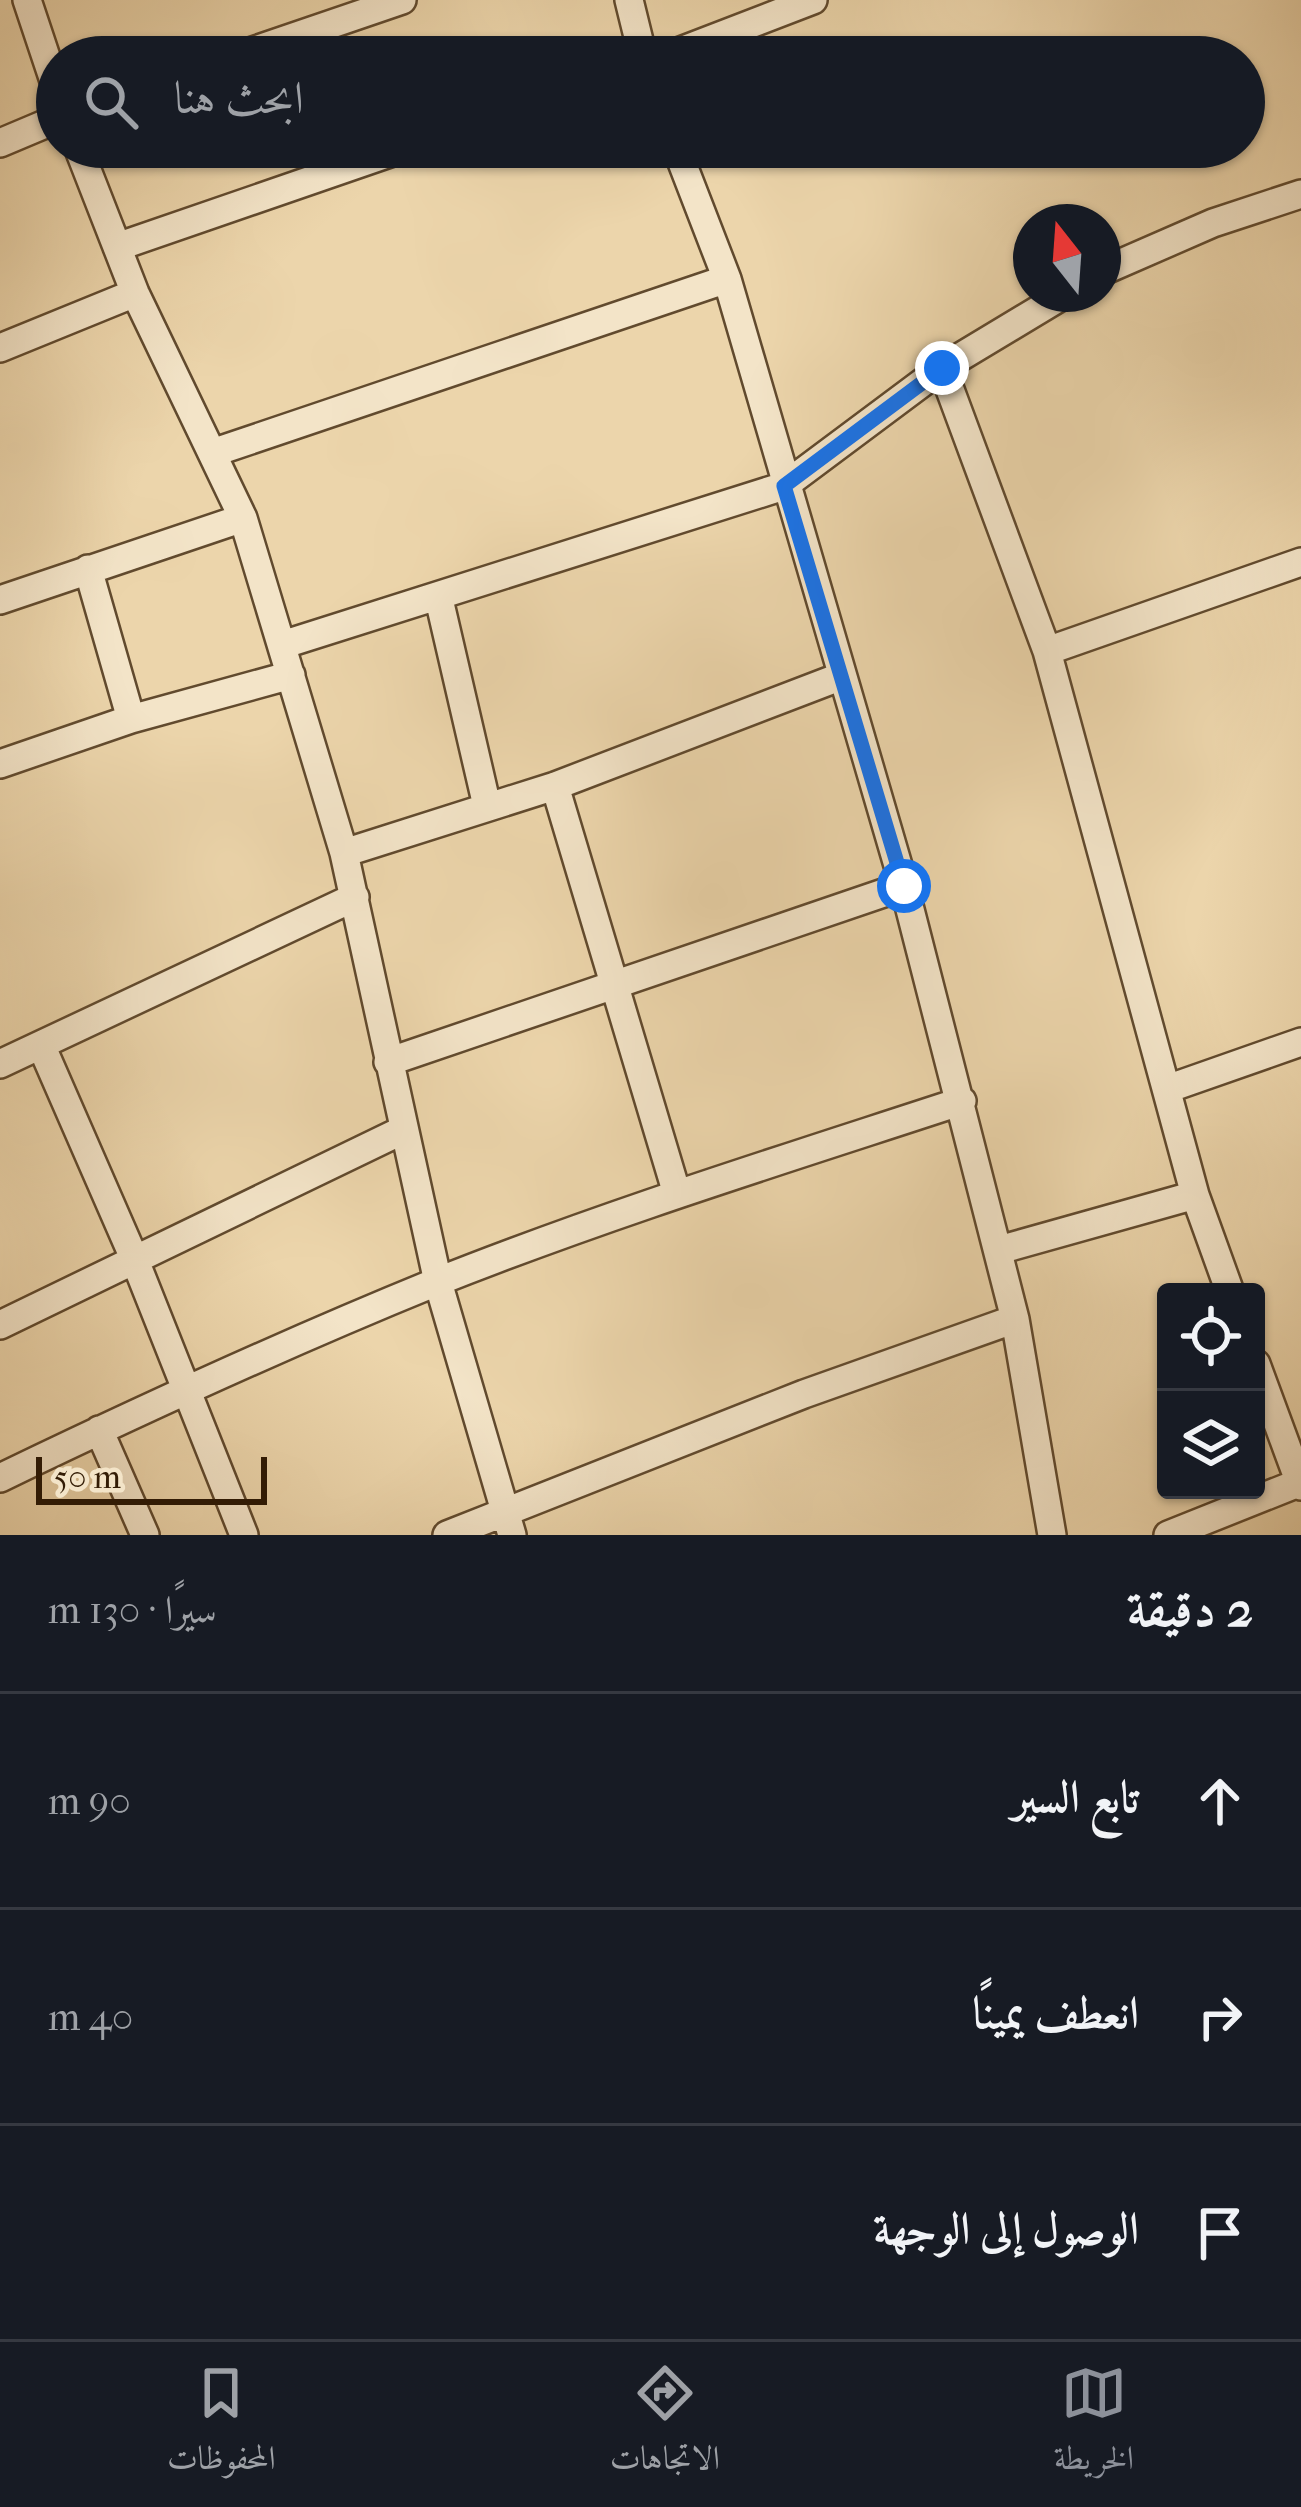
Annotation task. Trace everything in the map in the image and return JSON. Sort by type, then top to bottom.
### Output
[{"type":"street","points":[[27,0],[39,36]]},
{"type":"street","points":[[297,36],[402,0]]},
{"type":"street","points":[[629,0],[638,36]]},
{"type":"street","points":[[720,36],[813,0]]},
{"type":"street","points":[[0,142],[36,127]]},
{"type":"street","points":[[86,168],[135,293],[243,518],[344,853],[438,1282],[509,1522]]},
{"type":"street","points":[[117,247],[346,168]]},
{"type":"street","points":[[684,168],[727,279],[962,1101],[1015,1318],[1052,1535]]},
{"type":"street","points":[[1121,263],[1213,223],[1301,194]]},
{"type":"street","points":[[212,453],[727,279]]},
{"type":"street","points":[[0,348],[135,293]]},
{"type":"street","points":[[282,645],[440,599],[784,486],[942,368],[1035,312]]},
{"type":"street","points":[[942,368],[1047,650],[1195,1195],[1227,1283]]},
{"type":"street","points":[[0,600],[243,518]]},
{"type":"street","points":[[1047,650],[1301,562]]},
{"type":"street","points":[[88,569],[131,719]]},
{"type":"street","points":[[440,599],[487,806]]},
{"type":"street","points":[[0,764],[131,719],[291,675]]},
{"type":"street","points":[[344,853],[555,786],[842,676]]},
{"type":"street","points":[[555,786],[677,1194]]},
{"type":"street","points":[[388,1062],[904,886]]},
{"type":"street","points":[[0,1064],[355,897]]},
{"type":"street","points":[[1167,1089],[1301,1042]]},
{"type":"street","points":[[41,1045],[134,1258],[244,1535]]},
{"type":"street","points":[[0,1478],[183,1388],[438,1282],[677,1194],[962,1101]]},
{"type":"street","points":[[0,1325],[403,1130]]},
{"type":"street","points":[[999,1250],[1195,1195]]},
{"type":"street","points":[[447,1535],[509,1522],[1015,1318]]},
{"type":"street","points":[[1168,1535],[1300,1484],[1265,1389]]},
{"type":"street","points":[[99,1430],[146,1535]]},
{"type":"route","points":[[904,886],[784,486],[942,368]]}]
